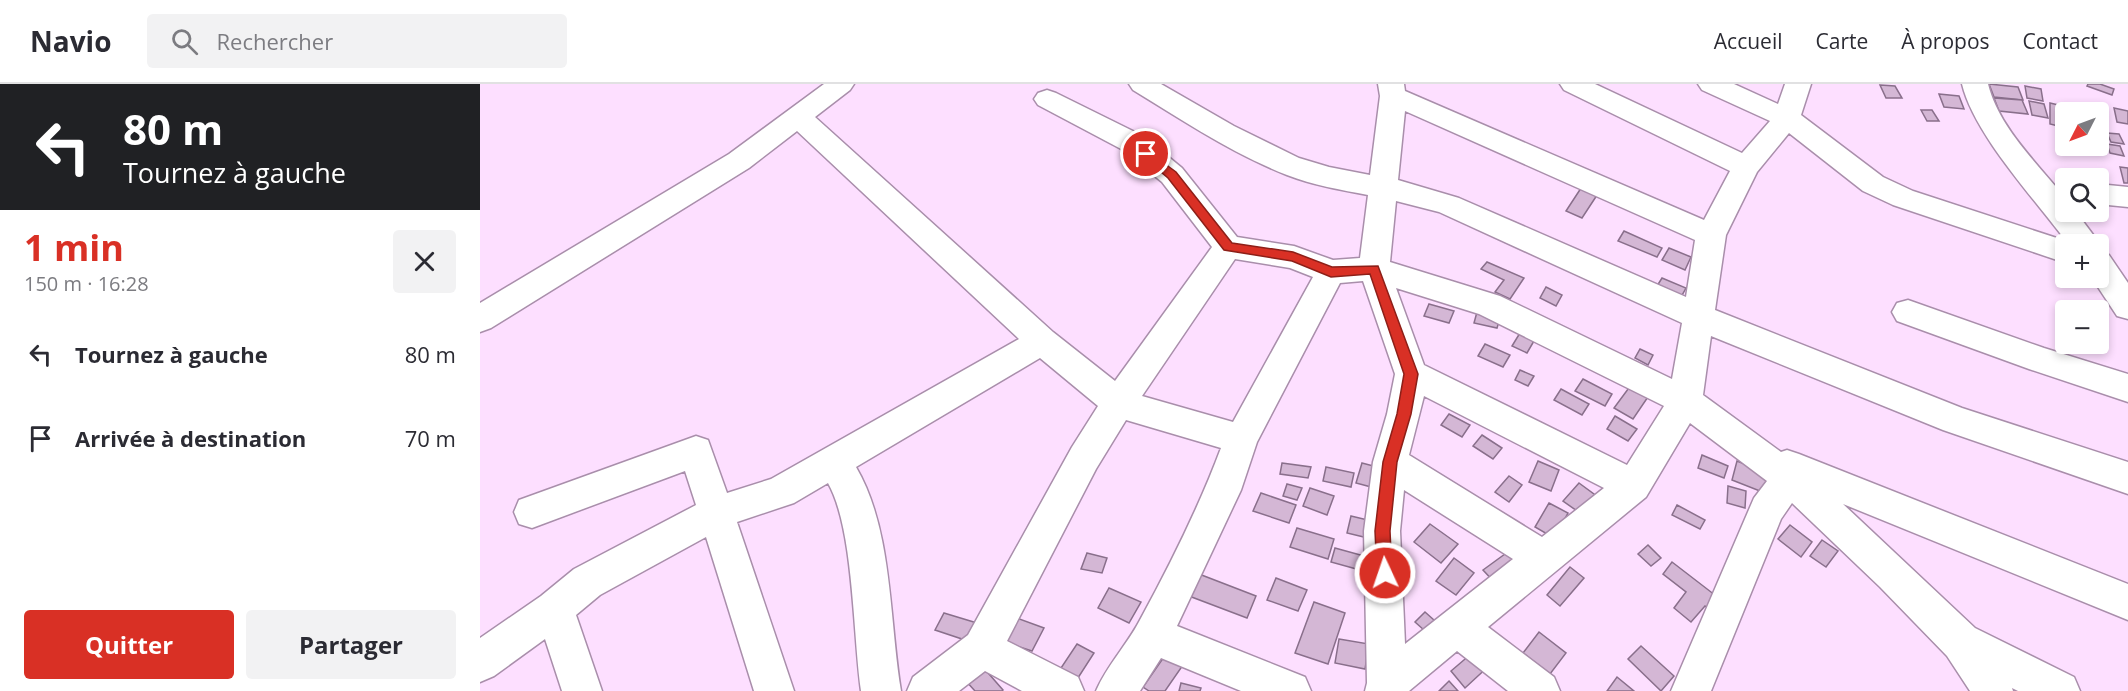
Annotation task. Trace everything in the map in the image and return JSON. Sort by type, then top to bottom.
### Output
[{"type":"street","points":[[480,319],[740,161],[797,115],[841,84]]},
{"type":"street","points":[[1142,84],[1216,128],[1284,162],[1312,173],[1383,190],[1400,190],[1449,205],[1698,318],[1841,377],[1943,416],[2128,478]]},
{"type":"street","points":[[1573,84],[1746,167]]},
{"type":"street","points":[[1711,84],[1786,118],[1873,183],[1903,198],[2055,248]]},
{"type":"street","points":[[1386,687],[1457,627],[1545,560],[1634,486],[1685,401],[1711,235],[1746,167],[1786,118],[1798,84]]},
{"type":"street","points":[[1975,84],[1978,96],[1993,126],[2019,162],[2055,190]]},
{"type":"street","points":[[1386,687],[1382,531],[1390,462],[1404,414],[1411,374],[1374,269],[1392,90],[1711,235]]},
{"type":"street","points":[[1047,99],[1133,143],[1172,175],[1228,247],[1293,257],[1331,272],[1374,269],[1489,305],[1685,401],[1789,477],[1893,574],[1961,642],[1993,691]]},
{"type":"street","points":[[797,115],[1042,341],[1118,403],[1241,439]]},
{"type":"street","points":[[2109,195],[2128,197]]},
{"type":"street","points":[[927,691],[982,649],[1084,458],[1118,403],[1228,247]]},
{"type":"street","points":[[1116,691],[1153,636],[1222,490],[1241,439],[1331,272]]},
{"type":"street","points":[[2109,278],[2128,307]]},
{"type":"street","points":[[1908,312],[2040,360],[2128,388]]},
{"type":"street","points":[[480,662],[555,609],[587,582],[716,513],[781,492],[1042,341]]},
{"type":"street","points":[[1411,374],[1634,486]]},
{"type":"street","points":[[532,512],[696,451],[774,691]]},
{"type":"street","points":[[1754,452],[2128,602]]},
{"type":"street","points":[[834,462],[848,483],[855,502],[872,604],[876,663],[881,691]]},
{"type":"street","points":[[1390,462],[1545,560]]},
{"type":"street","points":[[1691,691],[1767,510],[1789,477]]},
{"type":"street","points":[[555,609],[582,691]]},
{"type":"street","points":[[1457,627],[1540,691]]},
{"type":"street","points":[[1153,636],[1291,691]]},
{"type":"street","points":[[1961,642],[2060,691]]},
{"type":"street","points":[[982,649],[1064,691]]},
{"type":"building","points":[[1989,84],[2018,87],[2023,100],[1994,97]]},
{"type":"building","points":[[2088,84],[2100,84],[2114,89],[2112,95],[2087,86]]},
{"type":"building","points":[[1880,85],[1895,86],[1902,98],[1886,98]]},
{"type":"building","points":[[2025,86],[2041,89],[2043,101],[2027,98]]},
{"type":"building","points":[[1939,94],[1959,96],[1964,109],[1944,107]]},
{"type":"building","points":[[1994,98],[2022,100],[2028,114],[1999,111]]},
{"type":"building","points":[[2029,101],[2044,104],[2048,118],[2032,115]]},
{"type":"building","points":[[2050,103],[2055,104],[2055,125],[2050,124]]},
{"type":"building","points":[[2114,108],[2128,111],[2128,124],[2117,122]]},
{"type":"building","points":[[1921,110],[1932,110],[1939,121],[1927,121]]},
{"type":"building","points":[[2109,133],[2119,134],[2124,144],[2111,142]]},
{"type":"building","points":[[2109,144],[2120,146],[2124,156],[2110,153]]},
{"type":"building","points":[[2120,167],[2128,168],[2128,183],[2124,183]]},
{"type":"building","points":[[1585,182],[1601,189],[1582,218],[1566,211]]},
{"type":"building","points":[[1624,231],[1662,248],[1657,257],[1618,241]]},
{"type":"building","points":[[1669,248],[1691,257],[1685,270],[1662,260]]},
{"type":"building","points":[[1487,262],[1524,278],[1510,299],[1495,292],[1504,280],[1481,269]]},
{"type":"building","points":[[1662,278],[1686,288],[1681,297],[1657,286]]},
{"type":"building","points":[[1546,287],[1562,295],[1556,306],[1540,298]]},
{"type":"building","points":[[1429,304],[1454,311],[1449,323],[1424,316]]},
{"type":"building","points":[[1477,312],[1500,318],[1497,328],[1474,323]]},
{"type":"building","points":[[1523,328],[1538,334],[1527,353],[1512,346]]},
{"type":"building","points":[[1485,344],[1510,355],[1503,367],[1478,356]]},
{"type":"building","points":[[1640,349],[1653,355],[1648,365],[1635,358]]},
{"type":"building","points":[[1520,370],[1534,376],[1528,386],[1515,380]]},
{"type":"building","points":[[1583,379],[1612,394],[1605,406],[1575,391]]},
{"type":"building","points":[[1634,381],[1652,391],[1633,419],[1614,408]]},
{"type":"building","points":[[1561,389],[1589,404],[1582,415],[1554,400]]},
{"type":"building","points":[[1449,414],[1470,425],[1462,437],[1441,425]]},
{"type":"building","points":[[1615,416],[1637,429],[1628,441],[1607,429]]},
{"type":"building","points":[[1482,435],[1502,448],[1493,459],[1473,446]]},
{"type":"building","points":[[1702,455],[1728,466],[1724,478],[1698,468]]},
{"type":"building","points":[[1538,461],[1559,470],[1551,491],[1529,482]]},
{"type":"building","points":[[1737,461],[1775,476],[1770,495],[1732,480]]},
{"type":"building","points":[[1282,463],[1311,467],[1308,478],[1280,474]]},
{"type":"building","points":[[1362,463],[1381,468],[1375,488],[1356,483]]},
{"type":"building","points":[[1326,467],[1354,473],[1351,487],[1323,481]]},
{"type":"building","points":[[1509,476],[1522,485],[1509,502],[1495,492]]},
{"type":"building","points":[[1579,483],[1602,500],[1587,518],[1563,501]]},
{"type":"building","points":[[1287,484],[1302,488],[1297,500],[1283,496]]},
{"type":"building","points":[[1728,486],[1746,491],[1745,508],[1727,503]]},
{"type":"building","points":[[1310,488],[1334,496],[1327,515],[1303,506]]},
{"type":"building","points":[[1261,493],[1296,505],[1289,523],[1253,511]]},
{"type":"building","points":[[1549,503],[1568,513],[1554,538],[1535,527]]},
{"type":"building","points":[[1677,505],[1705,520],[1700,529],[1672,515]]},
{"type":"building","points":[[1351,516],[1372,521],[1368,538],[1347,533]]},
{"type":"building","points":[[1430,524],[1458,544],[1441,563],[1414,542]]},
{"type":"building","points":[[1790,525],[1812,542],[1801,557],[1778,539]]},
{"type":"building","points":[[1297,528],[1334,539],[1328,559],[1290,547]]},
{"type":"building","points":[[1822,540],[1838,551],[1826,567],[1810,556]]},
{"type":"building","points":[[1648,545],[1661,558],[1651,566],[1638,554]]},
{"type":"building","points":[[1516,546],[1529,561],[1497,585],[1483,570]]},
{"type":"building","points":[[1335,548],[1375,559],[1371,573],[1331,562]]},
{"type":"building","points":[[1087,553],[1107,558],[1102,573],[1081,569]]},
{"type":"building","points":[[1454,558],[1474,573],[1456,595],[1436,581]]},
{"type":"building","points":[[1672,562],[1724,602],[1715,613],[1705,606],[1691,622],[1674,608],[1686,592],[1663,574]]},
{"type":"building","points":[[1570,567],[1584,578],[1560,606],[1547,595]]},
{"type":"building","points":[[1199,574],[1256,596],[1247,618],[1189,596]]},
{"type":"building","points":[[1276,578],[1307,590],[1298,611],[1267,600]]},
{"type":"building","points":[[1109,588],[1141,602],[1129,623],[1098,608]]},
{"type":"building","points":[[1314,602],[1345,613],[1328,664],[1295,653]]},
{"type":"building","points":[[1425,612],[1443,628],[1434,639],[1415,622]]},
{"type":"building","points":[[944,613],[977,623],[968,641],[935,630]]},
{"type":"building","points":[[1011,616],[1044,628],[1032,651],[999,640]]},
{"type":"building","points":[[1539,632],[1566,653],[1550,674],[1523,653]]},
{"type":"building","points":[[1339,639],[1369,644],[1365,669],[1335,663]]},
{"type":"building","points":[[1077,644],[1094,653],[1076,681],[1059,671]]},
{"type":"building","points":[[1641,646],[1674,676],[1661,691],[1628,659]]},
{"type":"building","points":[[1478,648],[1492,663],[1465,688],[1451,671]]},
{"type":"building","points":[[1166,654],[1183,665],[1165,691],[1149,691],[1143,687]]},
{"type":"building","points":[[982,666],[1002,691],[975,691],[966,681]]},
{"type":"building","points":[[1617,677],[1634,691],[1607,691]]},
{"type":"building","points":[[1449,681],[1458,691],[1439,691]]},
{"type":"building","points":[[1181,683],[1201,688],[1200,691],[1179,691]]},
{"type":"route","points":[[1146,154],[1172,175],[1228,247],[1293,257],[1331,272],[1374,269],[1411,374],[1404,414],[1390,462],[1382,531],[1385,573]]}]
